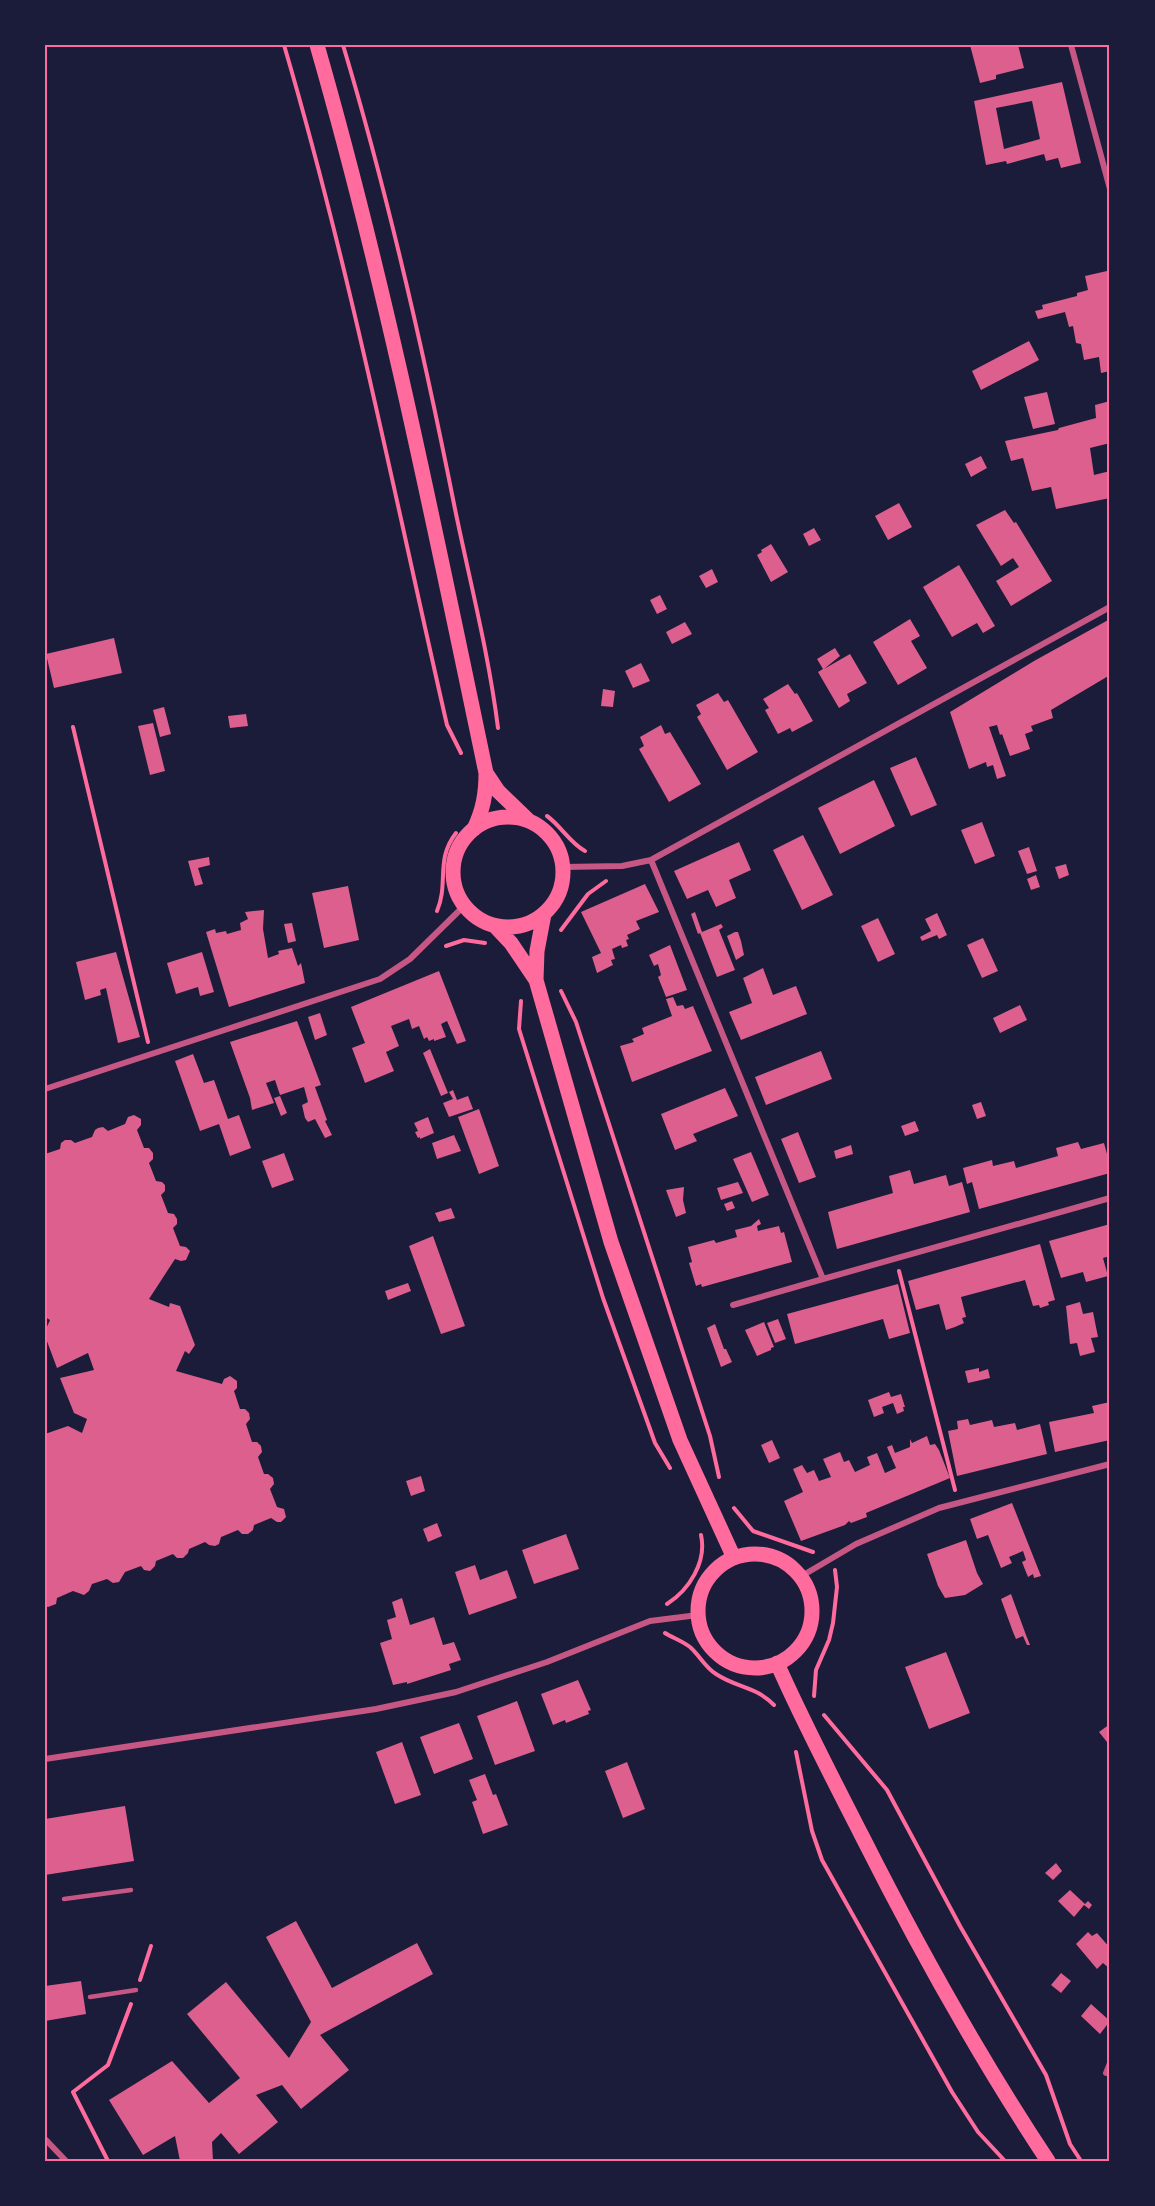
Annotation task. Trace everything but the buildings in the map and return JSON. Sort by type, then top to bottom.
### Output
[{"type":"main road","points":[[317,45],[346,146],[419,456],[486,773],[486,793],[482,811],[474,829],[457,854],[454,871],[456,889],[465,905],[478,918],[494,925],[511,927],[528,924],[544,914],[555,901],[562,884],[563,867],[560,852],[542,829],[498,791],[486,773]]},
{"type":"main road","points":[[474,829],[501,818],[530,821]]},
{"type":"main road","points":[[544,914],[537,951],[536,980],[611,1242],[680,1440],[734,1558]]},
{"type":"main road","points":[[494,925],[511,943],[536,980]]},
{"type":"main road","points":[[749,1554],[764,1555],[790,1566],[800,1577],[808,1592],[812,1609],[810,1626],[803,1642],[792,1654],[777,1663],[760,1668],[742,1667],[725,1660],[712,1648],[702,1633],[698,1615],[699,1597],[706,1581],[718,1567],[734,1558],[749,1554]]},
{"type":"main road","points":[[777,1663],[798,1711],[887,1886],[951,2001],[1047,2161]]},
{"type":"street","points":[[1071,45],[1110,189]]},
{"type":"street","points":[[563,867],[622,866],[651,860],[1110,607]]},
{"type":"street","points":[[651,860],[823,1279]]},
{"type":"street","points":[[45,1089],[380,979],[410,959],[465,905]]},
{"type":"street","points":[[733,1305],[1110,1198]]},
{"type":"street","points":[[800,1577],[855,1544],[939,1508],[1110,1464]]},
{"type":"street","points":[[45,1759],[376,1709],[456,1692],[547,1662],[650,1621],[698,1615]]},
{"type":"street","points":[[1106,2073],[1110,2063]]},
{"type":"street","points":[[45,2139],[66,2161]]},
{"type":"lane","points":[[64,1899],[131,1890]]},
{"type":"lane","points":[[90,1997],[136,1990]]},
{"type":"path","points":[[284,45],[312,139],[350,291],[447,725],[462,756]]},
{"type":"path","points":[[343,45],[368,126],[428,374],[498,729]]},
{"type":"path","points":[[73,727],[151,1054]]},
{"type":"path","points":[[536,980],[519,985],[521,1001],[519,1029],[603,1298],[655,1443],[672,1472]]},
{"type":"path","points":[[557,984],[576,1022],[710,1436],[722,1487]]},
{"type":"path","points":[[896,1258],[958,1503]]},
{"type":"path","points":[[732,1504],[753,1531],[812,1553],[822,1549]]},
{"type":"path","points":[[699,1529],[702,1538],[702,1554],[698,1568],[678,1597],[656,1610],[665,1634],[680,1640],[692,1649],[701,1662],[714,1673],[763,1694],[778,1709]]},
{"type":"path","points":[[814,1704],[816,1670],[829,1640],[833,1623],[837,1574]]},
{"type":"path","points":[[821,1712],[887,1790],[960,1926],[1046,2075],[1070,2144],[1081,2161]]},
{"type":"path","points":[[796,1751],[812,1831],[822,1860],[952,2092],[978,2132],[1005,2161]]},
{"type":"path","points":[[108,2161],[73,2092],[108,2065],[151,1946]]}]
